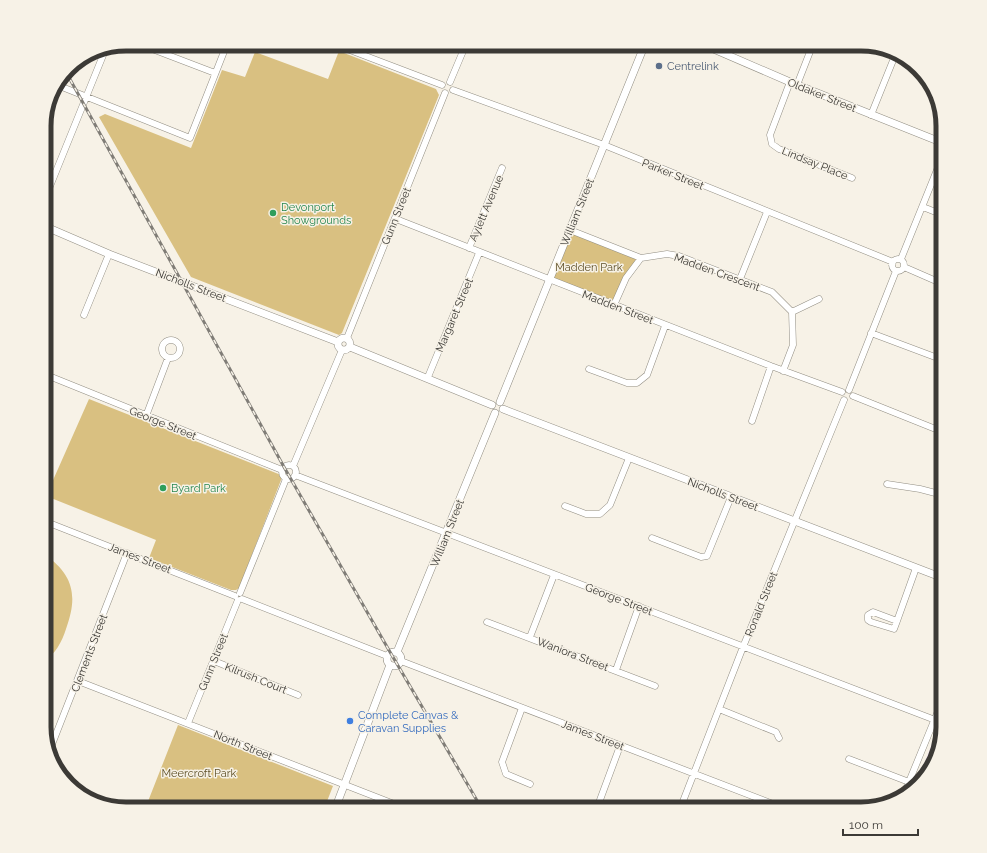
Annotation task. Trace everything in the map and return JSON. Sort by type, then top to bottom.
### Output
[{"type":"street","points":[[157,51],[215,74]]},
{"type":"street","points":[[63,86],[190,138],[224,51]]},
{"type":"street","points":[[353,51],[442,85]]},
{"type":"street","points":[[450,82],[463,51]]},
{"type":"street","name":"William Street","points":[[502,405],[642,51]]},
{"type":"street","name":"Oldaker Street","points":[[718,51],[794,84],[936,140]]},
{"type":"street","points":[[794,84],[810,51]]},
{"type":"street","points":[[51,184],[103,55]]},
{"type":"street","points":[[871,115],[894,59]]},
{"type":"street","points":[[442,85],[445,82],[450,82]]},
{"type":"street","points":[[442,85],[442,90],[445,93],[450,93],[453,90],[453,85],[450,82]]},
{"type":"street","name":"Lindsay Place","points":[[794,84],[770,135],[772,144],[780,149],[852,178]]},
{"type":"street","name":"Parker Street","points":[[453,90],[604,145],[892,262]]},
{"type":"street","name":"Gunn Street","points":[[347,338],[396,219],[445,93]]},
{"type":"street","name":"Aylett Avenue","points":[[469,248],[502,168]]},
{"type":"street","points":[[901,259],[936,173]]},
{"type":"street","points":[[923,207],[936,212]]},
{"type":"street","points":[[740,279],[767,212]]},
{"type":"street","name":"Madden Street","points":[[396,219],[665,326],[783,371],[845,391]]},
{"type":"street","name":"Nicholls Street","points":[[51,229],[109,254],[338,342]]},
{"type":"street","points":[[570,230],[641,258],[626,278],[614,305]]},
{"type":"street","name":"Margaret Street","points":[[428,378],[480,253]]},
{"type":"street","points":[[84,315],[109,254]]},
{"type":"street","name":"Madden Crescent","points":[[641,258],[667,254],[679,256],[772,292],[792,312]]},
{"type":"street","points":[[896,271],[892,266],[892,262],[895,259],[901,259],[905,263],[904,267]]},
{"type":"street","points":[[896,271],[902,270],[904,267]]},
{"type":"street","points":[[904,267],[936,281]]},
{"type":"street","points":[[853,396],[850,400],[844,400],[841,396],[845,391],[871,333],[896,271]]},
{"type":"street","points":[[783,371],[793,345],[792,312],[819,299]]},
{"type":"street","points":[[589,369],[627,383],[637,383],[647,375],[665,326]]},
{"type":"street","points":[[871,333],[936,357]]},
{"type":"street","points":[[342,350],[338,346],[338,342],[341,339],[347,338],[350,342],[350,347]]},
{"type":"street","points":[[350,347],[492,404],[496,401],[502,405],[499,413],[495,413],[492,410],[492,404]]},
{"type":"street","points":[[342,350],[346,351],[350,347]]},
{"type":"street","points":[[292,466],[342,350]]},
{"type":"street","points":[[146,416],[168,358]]},
{"type":"street","points":[[752,421],[771,366]]},
{"type":"street","name":"George Street","points":[[51,377],[282,470]]},
{"type":"street","points":[[845,391],[852,393],[853,396],[936,429]]},
{"type":"street","name":"Ronald Street","points":[[683,802],[743,647],[844,400]]},
{"type":"street","name":"Nicholls Street","points":[[502,405],[730,498],[936,575]]},
{"type":"street","name":"William Street","points":[[397,652],[447,534],[495,413]]},
{"type":"street","points":[[564,506],[586,514],[600,514],[610,505],[629,458]]},
{"type":"street","points":[[286,466],[292,466],[295,470],[295,475],[291,479],[286,479],[283,476],[282,470],[286,466]]},
{"type":"street","name":"George Street","points":[[295,475],[934,720]]},
{"type":"street","name":"Gunn Street","points":[[188,723],[286,479]]},
{"type":"street","points":[[887,484],[920,488],[936,493]]},
{"type":"street","points":[[652,538],[701,557],[706,556],[730,498]]},
{"type":"street","name":"James Street","points":[[51,524],[387,656]]},
{"type":"street","name":"Clements Street","points":[[53,743],[127,553]]},
{"type":"street","points":[[897,621],[916,568]]},
{"type":"street","name":"Waniora Street","points":[[530,637],[554,575]]},
{"type":"street","name":"Waniora Street","points":[[616,670],[639,606]]},
{"type":"street","name":"Waniora Street","points":[[487,622],[530,637],[656,686]]},
{"type":"street","points":[[392,652],[397,652],[401,656],[401,661],[397,665],[390,665],[387,662],[387,656],[392,652]]},
{"type":"street","name":"Kilrush Court","points":[[214,661],[298,695]]},
{"type":"street","name":"James Street","points":[[401,661],[768,802]]},
{"type":"street","points":[[338,802],[390,665]]},
{"type":"street","name":"North Street","points":[[78,682],[188,723],[389,802]]},
{"type":"street","points":[[522,708],[502,762],[506,774],[530,784]]},
{"type":"street","points":[[719,709],[776,732],[780,738]]},
{"type":"street","points":[[908,785],[936,715]]},
{"type":"street","points":[[599,802],[620,746]]},
{"type":"street","points":[[849,759],[909,782]]},
{"type":"shaded area","points":[[936,734],[935,742],[930,756],[921,771]]},
{"type":"green space","name":"Devonport Showgrounds","points":[[339,51],[436,89],[439,95],[342,333],[339,335],[191,277],[99,117],[105,114],[191,148],[222,70],[245,77],[255,52],[328,79]]},
{"type":"green space","name":"Madden Park","points":[[570,230],[641,258],[614,305],[550,281]]},
{"type":"green space","name":"Byard Park","points":[[89,399],[281,475],[281,480],[239,588],[236,590],[231,590],[149,558],[156,540],[51,498],[51,485]]},
{"type":"green space","points":[[51,560],[62,570],[67,578],[71,587],[72,596],[70,617],[62,639],[51,656]]},
{"type":"green space","name":"Meercroft Park","points":[[178,725],[333,786],[327,802],[148,802]]},
{"type":"railway","points":[[69,78],[284,467],[478,802]]},
{"type":"place","name":"Centrelink","points":[[659,66]]},
{"type":"place","name":"Devonport Showgrounds","points":[[273,213]]},
{"type":"place","name":"Byard Park","points":[[163,488]]},
{"type":"place","name":"Complete Canvas & Caravan Supplies","points":[[350,721]]}]
